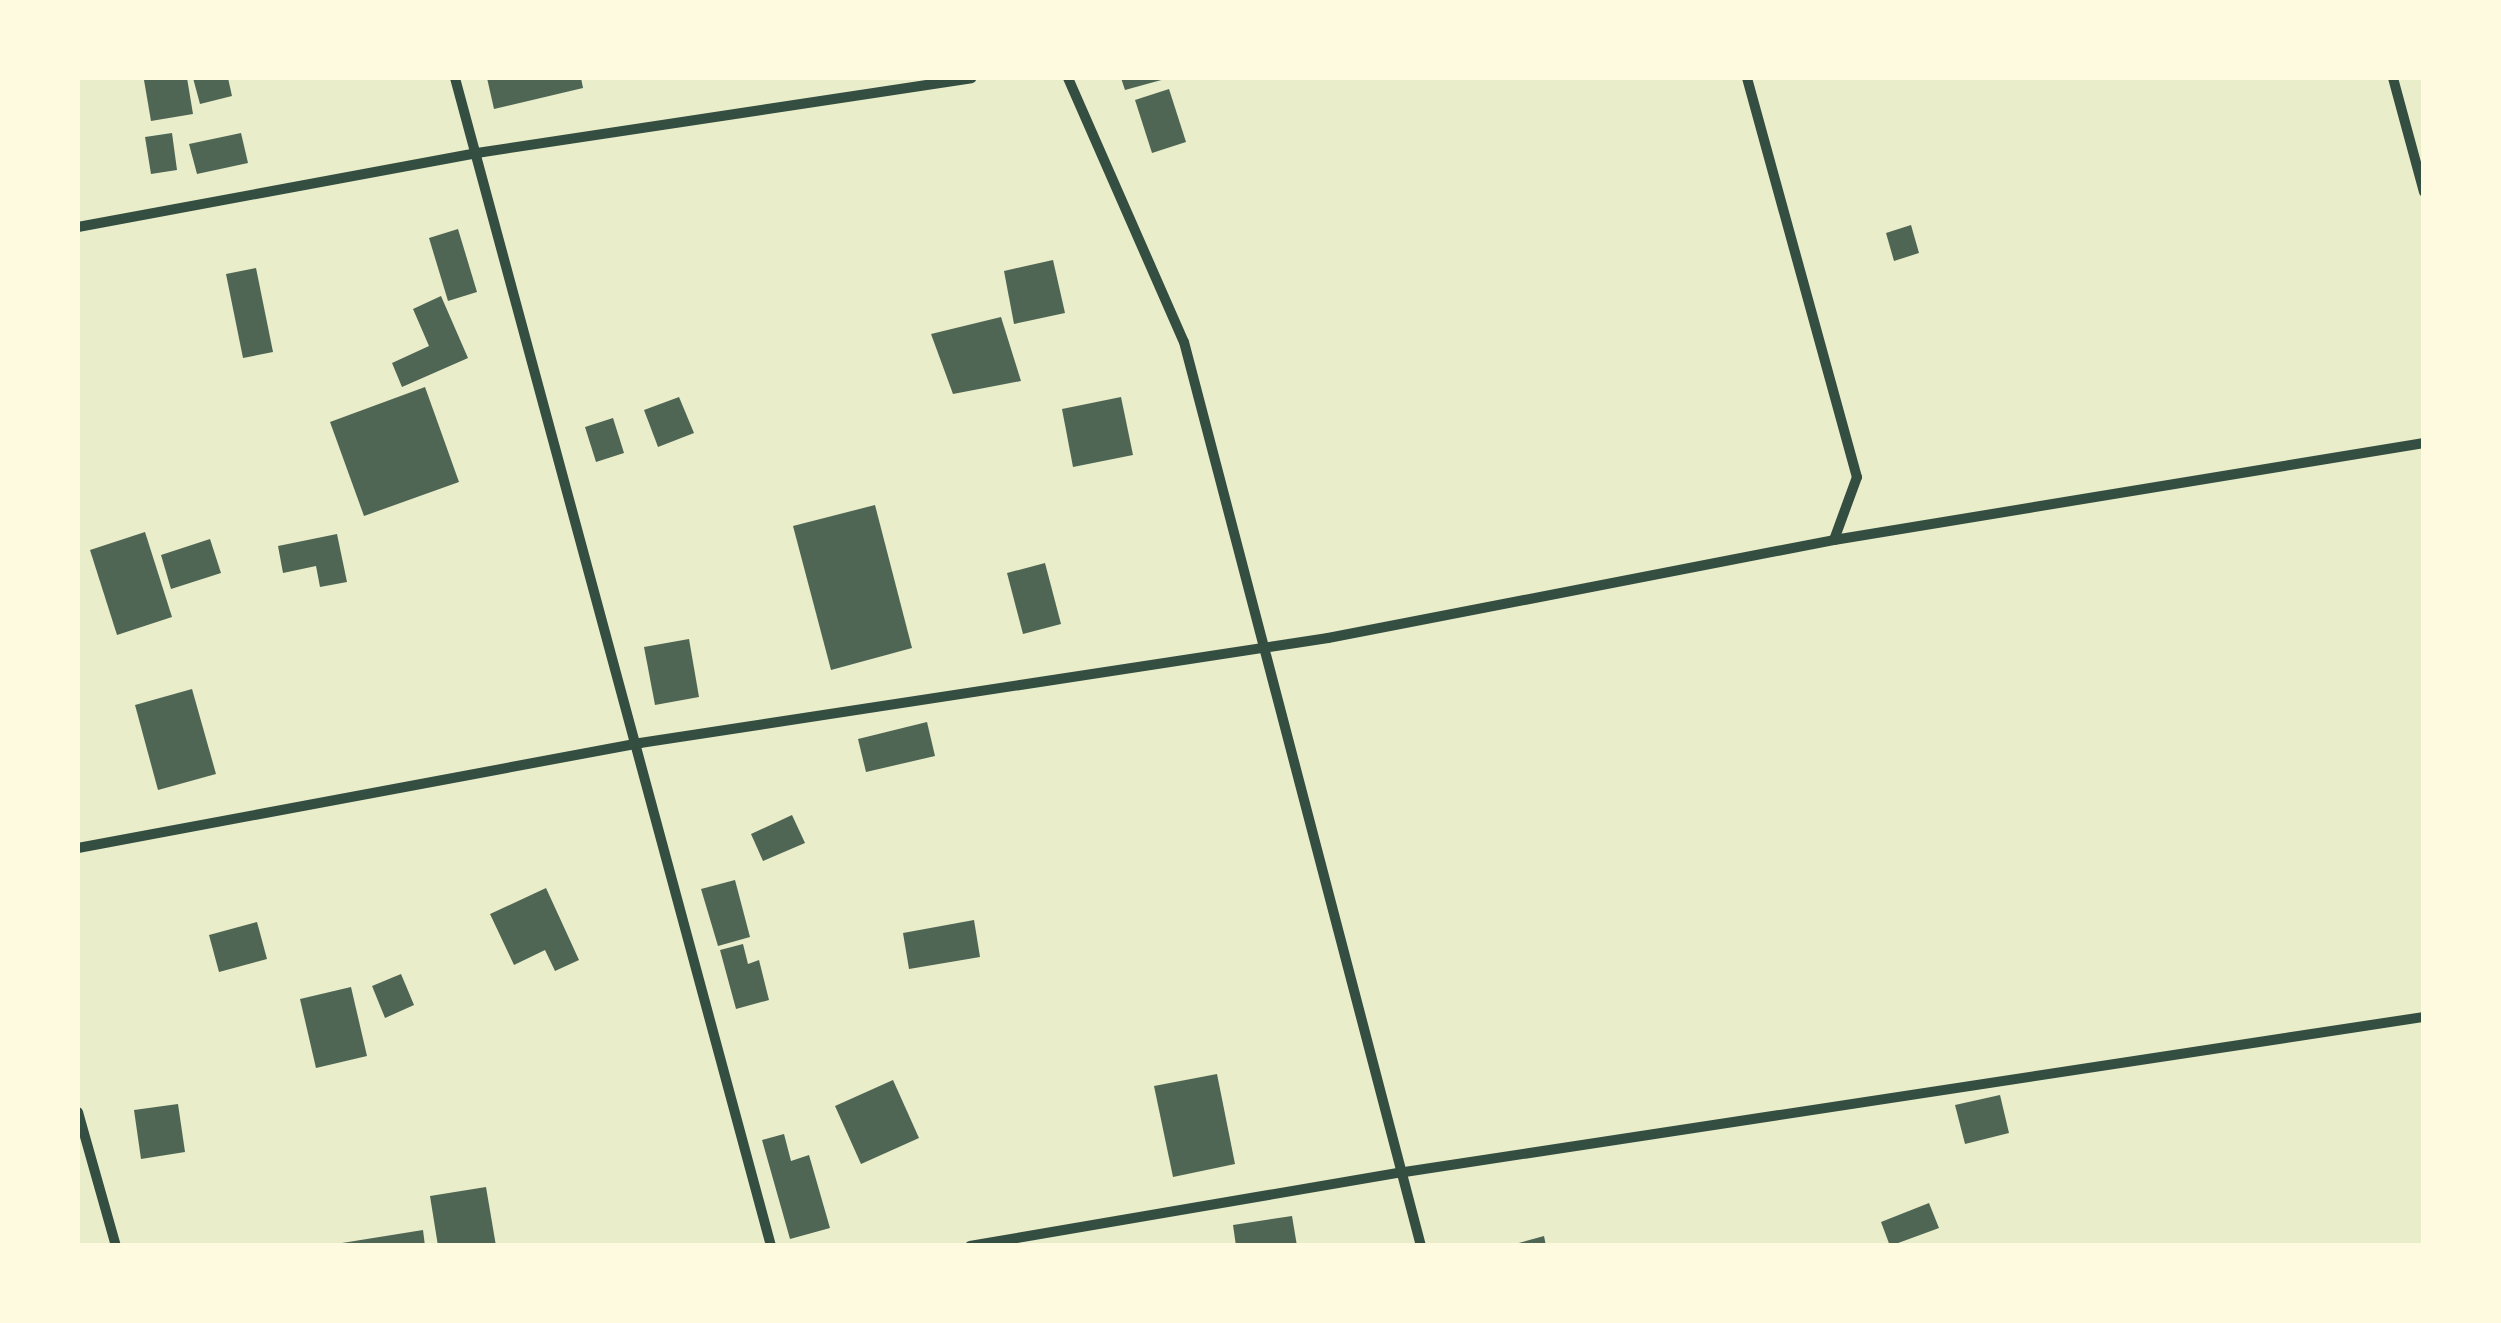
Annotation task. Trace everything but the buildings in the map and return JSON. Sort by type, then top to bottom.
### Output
[{"type":"street","points":[[456,78],[640,744],[772,1246]]},
{"type":"street","points":[[78,228],[476,153],[971,78]]},
{"type":"street","points":[[1068,78],[1184,342],[1398,1173],[1421,1246]]},
{"type":"street","points":[[1747,78],[1858,477],[1834,540]]},
{"type":"street","points":[[2393,78],[2424,192]]},
{"type":"street","points":[[78,848],[640,744],[1261,648],[1834,540],[2424,443]]},
{"type":"street","points":[[970,1246],[1398,1173],[2424,1017]]},
{"type":"street","points":[[78,1112],[116,1246]]}]
